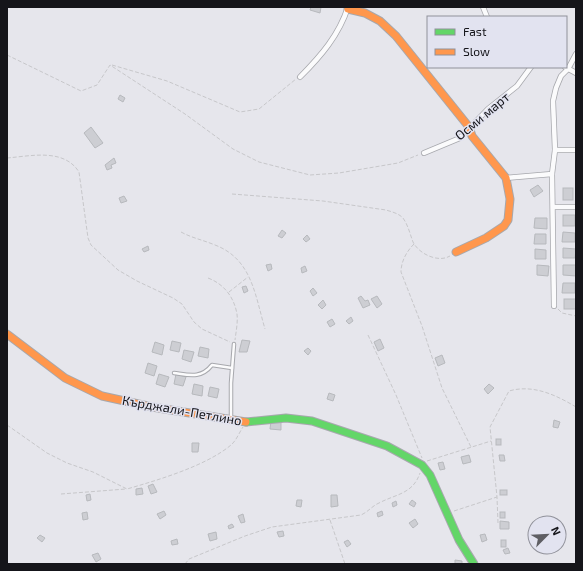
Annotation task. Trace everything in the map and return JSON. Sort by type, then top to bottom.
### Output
[{"type":"street","points":[[300,77],[319,58],[337,33],[348,8],[365,13],[380,21],[396,36],[469,127],[472,136],[506,178],[510,199],[508,220],[504,226],[486,238],[456,252]]},
{"type":"street","points":[[554,306],[554,206],[552,174],[555,150],[553,101],[561,76],[576,54]]},
{"type":"street","name":"Осми март","points":[[424,153],[460,138],[488,109],[517,86],[530,68]]},
{"type":"street","points":[[567,68],[576,73]]},
{"type":"street","points":[[555,150],[576,150]]},
{"type":"street","points":[[506,178],[552,174]]},
{"type":"street","points":[[554,206],[576,207]]},
{"type":"street","name":"Кърджали-Петлино","points":[[7,334],[66,378],[83,388],[102,396],[152,407],[246,422],[286,418],[312,421],[387,446],[422,465],[430,475],[459,540],[474,564]]},
{"type":"lane","points":[[232,419],[232,368],[234,344]]},
{"type":"lane","points":[[174,373],[200,375],[207,371],[212,365],[232,368]]},
{"type":"path","points":[[7,55],[81,91],[97,85],[110,65]]},
{"type":"path","points":[[110,65],[167,81],[240,112],[259,109],[300,77]]},
{"type":"path","points":[[110,65],[185,114],[233,149],[259,162],[310,175],[339,173],[398,163],[424,153]]},
{"type":"path","points":[[7,158],[50,155],[63,158],[75,165],[80,172],[88,238],[91,245],[118,270],[137,282],[173,298],[182,304],[194,322],[202,329],[234,344],[237,315],[228,292],[219,282],[208,278]]},
{"type":"path","points":[[232,194],[323,201],[386,210],[395,213],[402,218],[414,243],[420,250],[434,258],[442,259],[456,252]]},
{"type":"path","points":[[181,232],[191,238],[215,245],[229,252],[241,263],[249,276],[264,328]]},
{"type":"path","points":[[414,243],[403,260],[401,272],[422,326],[442,388],[471,447]]},
{"type":"path","points":[[228,292],[249,276]]},
{"type":"path","points":[[554,306],[562,313],[576,316]]},
{"type":"path","points":[[368,335],[396,395],[424,462],[491,441]]},
{"type":"path","points":[[498,524],[497,497],[490,427],[509,390],[520,388],[538,390],[561,399],[576,408]]},
{"type":"path","points":[[61,494],[127,489],[185,469],[219,453],[232,444],[246,422]]},
{"type":"path","points":[[7,425],[47,453],[67,463],[93,472],[127,489]]},
{"type":"path","points":[[185,564],[189,559],[245,536],[272,527],[361,515],[371,510],[377,504],[411,489],[417,483],[422,465]]},
{"type":"path","points":[[447,513],[497,497]]},
{"type":"path","points":[[330,520],[345,564]]},
{"type":"building","points":[[311,7],[321,7],[320,13],[310,10]]},
{"type":"building","points":[[120,95],[125,98],[123,102],[118,99]]},
{"type":"building","points":[[91,127],[103,143],[95,148],[84,133]]},
{"type":"building","points":[[114,158],[116,163],[111,165],[112,168],[107,170],[105,165]]},
{"type":"building","points":[[538,185],[543,191],[534,197],[530,190]]},
{"type":"building","points":[[563,188],[573,188],[573,200],[563,200]]},
{"type":"building","points":[[124,196],[127,201],[121,203],[119,198]]},
{"type":"building","points":[[563,215],[575,215],[575,226],[563,226]]},
{"type":"building","points":[[535,218],[547,218],[547,229],[534,228]]},
{"type":"building","points":[[282,230],[286,233],[282,238],[278,236]]},
{"type":"building","points":[[563,232],[575,233],[575,242],[562,242]]},
{"type":"building","points":[[535,234],[546,234],[546,244],[534,244]]},
{"type":"building","points":[[307,235],[310,239],[306,242],[303,239]]},
{"type":"building","points":[[148,246],[149,250],[144,252],[142,249]]},
{"type":"building","points":[[563,248],[576,249],[575,258],[563,258]]},
{"type":"building","points":[[535,249],[546,250],[546,259],[535,259]]},
{"type":"building","points":[[271,264],[272,269],[268,271],[266,265]]},
{"type":"building","points":[[537,265],[549,266],[548,276],[537,275]]},
{"type":"building","points":[[563,265],[576,265],[576,276],[563,275]]},
{"type":"building","points":[[305,266],[307,271],[302,273],[301,268]]},
{"type":"building","points":[[563,283],[575,283],[575,293],[562,293]]},
{"type":"building","points":[[246,286],[248,291],[244,293],[242,287]]},
{"type":"building","points":[[313,288],[317,293],[313,296],[310,291]]},
{"type":"building","points":[[361,296],[365,301],[368,300],[370,305],[363,308],[358,298]]},
{"type":"building","points":[[377,296],[382,304],[377,308],[371,299]]},
{"type":"building","points":[[564,299],[576,299],[576,309],[564,309]]},
{"type":"building","points":[[323,300],[326,305],[322,309],[318,305]]},
{"type":"building","points":[[351,317],[353,321],[349,324],[346,321]]},
{"type":"building","points":[[332,319],[335,324],[330,327],[327,322]]},
{"type":"building","points":[[380,339],[384,348],[378,351],[374,342]]},
{"type":"building","points":[[242,340],[250,341],[247,352],[239,352]]},
{"type":"building","points":[[172,341],[181,343],[179,352],[170,350]]},
{"type":"building","points":[[155,342],[164,345],[162,355],[152,352]]},
{"type":"building","points":[[200,347],[209,349],[208,358],[198,356]]},
{"type":"building","points":[[308,348],[311,351],[308,355],[304,351]]},
{"type":"building","points":[[184,350],[194,352],[191,362],[182,359]]},
{"type":"building","points":[[442,355],[445,363],[438,366],[435,358]]},
{"type":"building","points":[[148,363],[157,366],[154,376],[145,373]]},
{"type":"building","points":[[159,374],[169,377],[165,387],[156,384]]},
{"type":"building","points":[[176,374],[186,377],[183,386],[174,384]]},
{"type":"building","points":[[194,384],[203,386],[202,396],[192,394]]},
{"type":"building","points":[[489,384],[494,388],[488,394],[484,389]]},
{"type":"building","points":[[210,387],[219,389],[217,398],[208,396]]},
{"type":"building","points":[[329,393],[335,395],[333,401],[327,399]]},
{"type":"building","points":[[554,420],[560,422],[558,428],[553,427]]},
{"type":"building","points":[[271,421],[281,422],[281,430],[270,429]]},
{"type":"building","points":[[496,439],[501,439],[501,445],[496,445]]},
{"type":"building","points":[[192,443],[199,443],[198,452],[192,452]]},
{"type":"building","points":[[469,455],[471,462],[463,464],[461,457]]},
{"type":"building","points":[[499,455],[504,455],[505,461],[500,461]]},
{"type":"building","points":[[443,462],[445,469],[440,470],[438,463]]},
{"type":"building","points":[[153,484],[157,492],[151,494],[148,486]]},
{"type":"building","points":[[142,488],[143,494],[136,495],[136,489]]},
{"type":"building","points":[[500,490],[507,490],[507,495],[500,495]]},
{"type":"building","points":[[90,494],[91,500],[87,501],[86,495]]},
{"type":"building","points":[[331,495],[337,495],[338,506],[331,507]]},
{"type":"building","points":[[297,500],[302,500],[301,507],[296,506]]},
{"type":"building","points":[[412,500],[416,503],[414,507],[409,504]]},
{"type":"building","points":[[396,501],[397,505],[393,507],[392,503]]},
{"type":"building","points":[[164,511],[166,515],[160,519],[157,514]]},
{"type":"building","points":[[382,511],[383,515],[378,517],[377,513]]},
{"type":"building","points":[[87,512],[88,519],[83,520],[82,513]]},
{"type":"building","points":[[500,512],[505,512],[505,518],[500,518]]},
{"type":"building","points":[[243,514],[245,522],[241,523],[238,516]]},
{"type":"building","points":[[415,519],[418,524],[413,528],[409,523]]},
{"type":"building","points":[[500,521],[509,522],[509,529],[500,529]]},
{"type":"building","points":[[232,524],[234,527],[229,529],[228,526]]},
{"type":"building","points":[[283,531],[284,536],[279,537],[277,532]]},
{"type":"building","points":[[216,532],[217,539],[210,541],[208,534]]},
{"type":"building","points":[[485,534],[487,540],[482,542],[480,535]]},
{"type":"building","points":[[40,535],[45,538],[42,542],[37,538]]},
{"type":"building","points":[[177,539],[178,544],[172,545],[171,541]]},
{"type":"building","points":[[348,540],[351,544],[347,547],[344,542]]},
{"type":"building","points":[[501,540],[506,540],[506,547],[501,547]]},
{"type":"building","points":[[508,548],[510,553],[505,554],[503,550]]},
{"type":"building","points":[[98,553],[101,559],[96,562],[92,555]]},
{"type":"building","points":[[455,560],[462,561],[462,564],[455,564]]},
{"type":"traffic: fast","points":[[246,422],[286,418],[312,421],[387,446],[422,465],[430,475],[459,540],[474,564]]},
{"type":"traffic: slow","points":[[348,9],[365,13],[380,21],[396,36],[469,127],[472,136],[506,178],[510,199],[508,220],[504,226],[486,238],[456,252]]},
{"type":"traffic: slow","points":[[7,334],[65,378],[102,396],[152,407],[246,422]]}]
